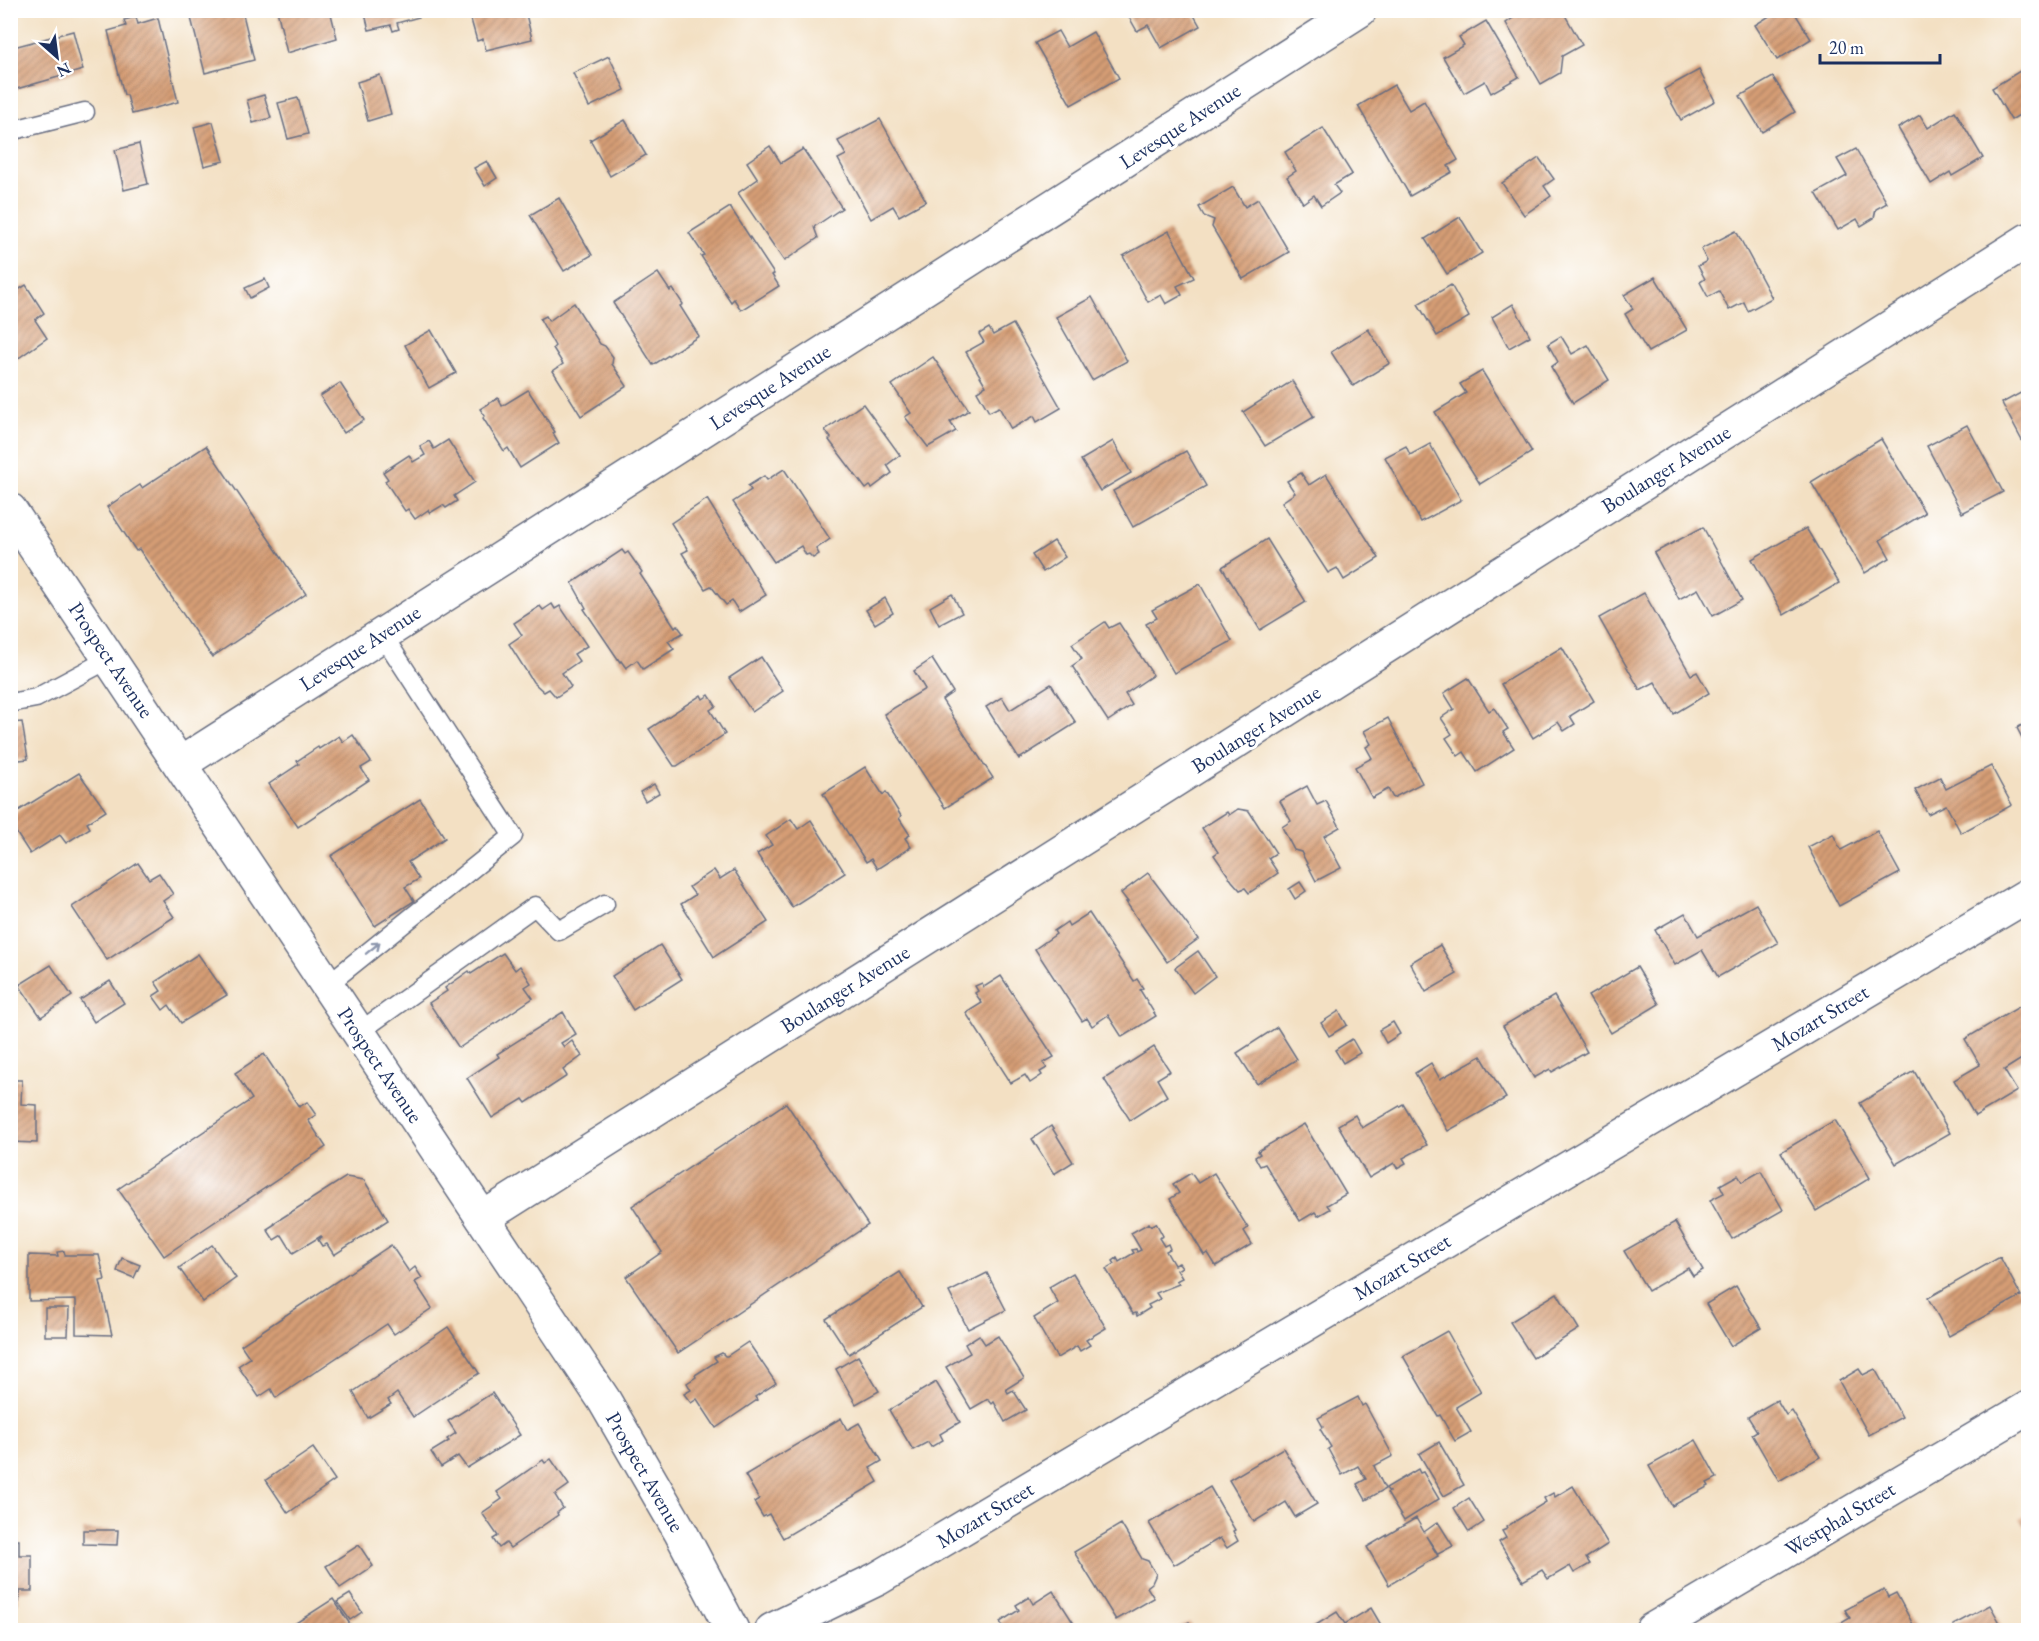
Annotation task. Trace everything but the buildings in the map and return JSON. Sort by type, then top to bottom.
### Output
[{"type":"street","name":"Levesque Avenue","points":[[180,764],[1360,10]]},
{"type":"street","name":"Boulanger Avenue","points":[[483,1218],[2028,240]]},
{"type":"street","name":"Prospect Avenue","points":[[10,510],[604,1400],[681,1533],[732,1630]]},
{"type":"street","name":"Mozart Street","points":[[772,1630],[877,1579],[2028,895]]},
{"type":"street","name":"Westphal Street","points":[[1652,1630],[2028,1408]]},
{"type":"lane","points":[[10,131],[85,112]]},
{"type":"lane","points":[[327,985],[513,836],[382,634]]},
{"type":"lane","points":[[10,703],[36,698],[109,658]]},
{"type":"lane","points":[[358,1032],[535,906],[559,931],[605,904]]}]
